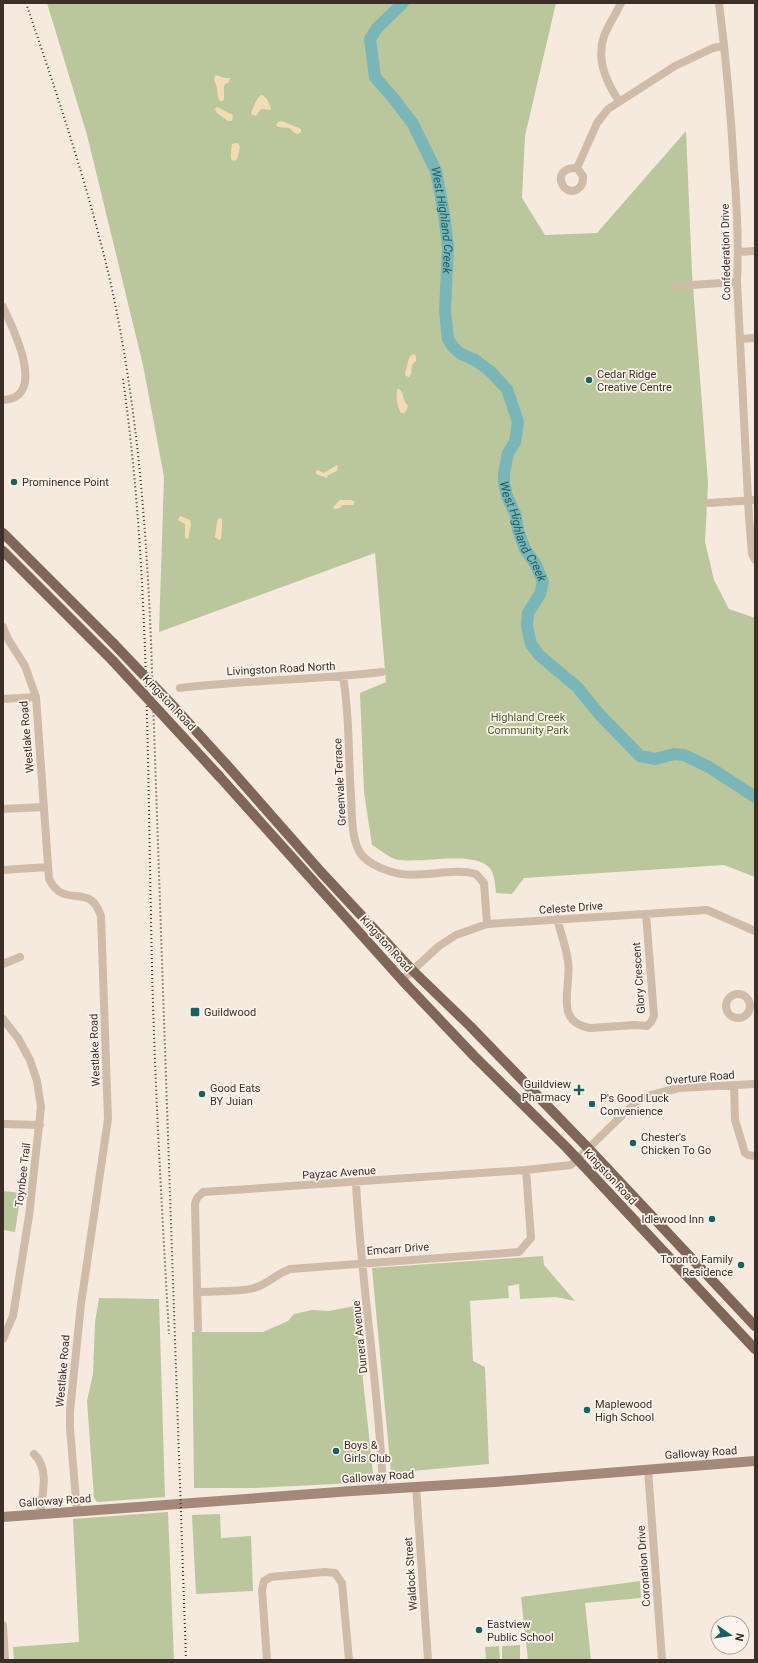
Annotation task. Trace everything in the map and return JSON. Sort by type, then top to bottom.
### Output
[{"type":"main road","name":"Kingston Road","points":[[3,533],[113,643],[175,708],[321,872],[412,970],[470,1026],[588,1148],[755,1326]]},
{"type":"main road","name":"Kingston Road","points":[[3,551],[113,662],[219,776],[402,980],[474,1056],[578,1160],[755,1349]]},
{"type":"street","points":[[619,101],[604,72],[601,61],[604,36],[621,3]]},
{"type":"street","name":"Confederation Drive","points":[[719,3],[731,111],[739,252],[737,282],[740,339],[752,500],[752,554],[755,560]]},
{"type":"street","points":[[577,168],[597,122],[608,109],[675,66],[713,48],[724,46]]},
{"type":"street","points":[[739,252],[755,251]]},
{"type":"street","points":[[677,286],[737,282]]},
{"type":"street","points":[[3,307],[18,340],[26,380],[23,392],[16,398],[3,400]]},
{"type":"street","points":[[740,339],[755,338]]},
{"type":"street","points":[[709,503],[752,500]]},
{"type":"street","name":"Westlake Road","points":[[3,627],[8,639],[25,666],[36,697],[49,879],[53,887],[59,893],[67,896],[83,896],[89,899],[98,906],[101,916],[108,1119],[81,1304],[70,1411],[77,1512]]},
{"type":"street","name":"Livingston Road North","points":[[180,688],[227,682],[326,676],[343,677],[382,672]]},
{"type":"street","name":"Greenvale Terrace","points":[[343,677],[348,720],[352,818],[360,853],[373,865],[392,872],[416,876],[465,872],[476,874],[484,883],[487,924]]},
{"type":"street","points":[[3,699],[36,697]]},
{"type":"street","points":[[3,809],[44,807]]},
{"type":"street","points":[[3,870],[48,867]]},
{"type":"street","name":"Celeste Drive","points":[[402,980],[439,946],[456,935],[487,924],[707,910],[755,931]]},
{"type":"street","name":"Glory Crescent","points":[[557,919],[568,962],[566,1007],[574,1022],[583,1027],[590,1028],[635,1025],[647,1026],[654,1016],[646,914]]},
{"type":"street","points":[[3,964],[7,961],[20,957]]},
{"type":"street","name":"Toynbee Trail","points":[[3,1019],[18,1038],[30,1060],[37,1081],[41,1107],[29,1216],[13,1316],[3,1339]]},
{"type":"street","name":"Overture Road","points":[[578,1160],[588,1148],[637,1101],[652,1095],[679,1088],[755,1084]]},
{"type":"street","points":[[734,1085],[735,1120],[740,1139],[745,1153],[755,1156]]},
{"type":"street","points":[[3,1124],[40,1125]]},
{"type":"street","name":"Payzac Avenue","points":[[198,1292],[195,1204],[199,1195],[203,1192],[356,1183],[526,1170],[571,1165],[578,1160]]},
{"type":"street","name":"Emcarr Drive","points":[[198,1292],[253,1288],[264,1284],[279,1272],[290,1268],[519,1252],[531,1238],[526,1170]]},
{"type":"street","name":"Dunera Avenue","points":[[356,1183],[376,1388],[383,1489]]},
{"type":"street","points":[[198,1292],[198,1329]]},
{"type":"street","points":[[34,1454],[42,1464],[43,1471],[40,1514]]},
{"type":"street","name":"Galloway Road","points":[[3,1517],[416,1486],[495,1482],[755,1461]]},
{"type":"street","name":"Coronation Drive","points":[[648,1469],[662,1660]]},
{"type":"street","name":"Waldock Street","points":[[416,1486],[428,1660]]},
{"type":"street","points":[[267,1660],[262,1596],[264,1581],[271,1577],[325,1572],[335,1573],[342,1583],[349,1660]]},
{"type":"street","points":[[3,1625],[5,1660]]},
{"type":"green space","name":"Highland Creek Community Park","points":[[47,3],[556,3],[525,136],[522,198],[545,235],[597,233],[686,131],[692,273],[708,483],[705,542],[714,580],[729,609],[755,618],[755,877],[724,865],[524,878],[512,894],[496,893],[491,870],[489,867],[480,862],[470,859],[395,859],[386,855],[372,845],[364,792],[360,693],[386,682],[375,553],[159,632],[164,477],[143,365],[87,135]]},
{"type":"green space","points":[[3,1191],[21,1193],[15,1232],[3,1230]]},
{"type":"green space","points":[[543,1256],[544,1265],[575,1301],[556,1297],[520,1299],[519,1284],[508,1286],[509,1298],[470,1301],[473,1361],[485,1367],[489,1464],[391,1473],[372,1268]]},
{"type":"green space","points":[[99,1298],[159,1299],[165,1497],[97,1502],[94,1498],[87,1401],[93,1374],[95,1322]]},
{"type":"green space","points":[[355,1306],[374,1482],[255,1488],[194,1488],[192,1332],[263,1332],[288,1321],[294,1314],[312,1310],[329,1311]]},
{"type":"green space","points":[[168,1512],[174,1660],[14,1660],[13,1647],[79,1642],[73,1519]]},
{"type":"green space","points":[[220,1514],[221,1538],[251,1536],[253,1591],[196,1594],[192,1515]]},
{"type":"green space","points":[[640,1581],[641,1598],[585,1603],[591,1660],[528,1660],[521,1597]]},
{"type":"green space","points":[[520,1645],[520,1660],[502,1660],[502,1646]]},
{"type":"green space","points":[[499,1646],[500,1660],[486,1660],[485,1647]]},
{"type":"sand","points":[[215,75],[230,78],[229,82],[224,86],[223,101],[220,101],[218,96],[214,80]]},
{"type":"sand","points":[[261,95],[263,95],[269,103],[271,110],[261,109],[256,116],[251,114],[256,101]]},
{"type":"sand","points":[[217,107],[233,115],[232,121],[228,121],[217,113],[215,109]]},
{"type":"sand","points":[[282,121],[301,129],[301,132],[298,134],[289,128],[278,127],[276,125],[278,122]]},
{"type":"sand","points":[[238,143],[240,147],[237,159],[234,161],[231,159],[231,150],[232,144]]},
{"type":"sand","points":[[415,354],[416,361],[412,365],[411,374],[409,377],[406,376],[405,373],[409,358],[411,355]]},
{"type":"sand","points":[[397,390],[401,390],[408,406],[405,413],[401,413],[398,405]]},
{"type":"sand","points":[[337,465],[337,471],[328,475],[327,478],[316,474],[316,471],[318,470],[324,473]]},
{"type":"sand","points":[[340,500],[351,500],[355,502],[353,505],[342,505],[340,508],[334,509],[333,507]]},
{"type":"sand","points":[[180,516],[190,520],[191,524],[188,539],[185,538],[185,524],[178,520]]},
{"type":"sand","points":[[219,518],[222,519],[221,539],[219,540],[215,537]]},
{"type":"waterway","name":"West Highland Creek","points":[[403,3],[377,28],[370,39],[375,77],[413,124],[436,171],[448,247],[445,311],[448,339],[453,347],[461,354],[475,360],[490,371],[507,389],[518,422],[515,442],[508,453],[504,473],[504,483],[507,496],[516,516],[518,530],[525,549],[536,565],[543,582],[540,594],[528,613],[527,626],[531,644],[539,655],[577,687],[600,715],[640,756],[655,759],[674,754],[684,755],[709,767],[755,797]]},
{"type":"railway","points":[[26,3],[84,181],[112,289],[128,377],[139,464],[151,641],[186,1660]]},
{"type":"railway","points":[[123,379],[131,446],[142,580],[147,714],[155,1072],[169,1334]]},
{"type":"place","name":"Cedar Ridge Creative Centre","points":[[589,380]]},
{"type":"place","name":"Prominence Point","points":[[14,482]]},
{"type":"place","name":"Guildwood","points":[[195,1012]]},
{"type":"place","name":"Guildview Pharmacy","points":[[579,1090]]},
{"type":"place","name":"Good Eats BY Juian","points":[[202,1094]]},
{"type":"place","name":"P's Good Luck Convenience","points":[[592,1104]]},
{"type":"place","name":"Chester's Chicken To Go","points":[[633,1143]]},
{"type":"place","name":"Idlewood Inn","points":[[712,1219]]},
{"type":"place","name":"Toronto Family Residence","points":[[741,1265]]},
{"type":"place","name":"Maplewood High School","points":[[587,1410]]},
{"type":"place","name":"Boys & Girls Club","points":[[336,1451]]},
{"type":"place","name":"Eastview Public School","points":[[479,1630]]}]
